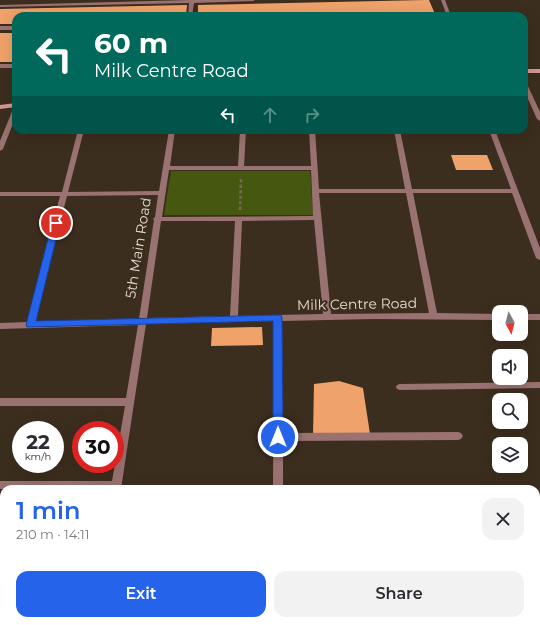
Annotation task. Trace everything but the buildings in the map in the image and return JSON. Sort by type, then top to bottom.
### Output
[{"type":"street","points":[[0,6],[62,2],[253,0]]},
{"type":"street","points":[[443,0],[448,12]]},
{"type":"street","points":[[191,12],[192,1]]},
{"type":"street","points":[[0,28],[12,28]]},
{"type":"street","points":[[0,66],[12,66]]},
{"type":"street","points":[[528,71],[540,71]]},
{"type":"street","points":[[528,93],[540,119]]},
{"type":"street","points":[[0,107],[12,106]]},
{"type":"street","points":[[0,149],[12,119]]},
{"type":"street","points":[[30,325],[80,134]]},
{"type":"street","name":"5th Main Road","points":[[116,485],[128,402],[171,134]]},
{"type":"street","points":[[242,168],[243,134]]},
{"type":"street","points":[[312,134],[317,218],[327,318]]},
{"type":"street","points":[[398,134],[434,316]]},
{"type":"street","points":[[493,134],[540,258]]},
{"type":"street","points":[[166,168],[314,168]]},
{"type":"street","points":[[316,191],[409,190],[515,192]]},
{"type":"street","points":[[0,194],[162,193]]},
{"type":"street","points":[[157,219],[317,218]]},
{"type":"street","points":[[234,318],[239,219]]},
{"type":"street","name":"Milk Centre Road","points":[[0,326],[234,318],[492,317]]},
{"type":"street","points":[[528,317],[540,317]]},
{"type":"street","points":[[278,318],[278,485]]},
{"type":"street","points":[[400,387],[540,385]]},
{"type":"street","points":[[0,402],[128,402]]},
{"type":"street","points":[[278,437],[458,436]]},
{"type":"path","points":[[239,219],[242,168]]},
{"type":"green space","points":[[171,171],[310,171],[313,215],[164,215]]},
{"type":"route","points":[[56,223],[30,325],[234,318],[278,318],[278,437]]}]
